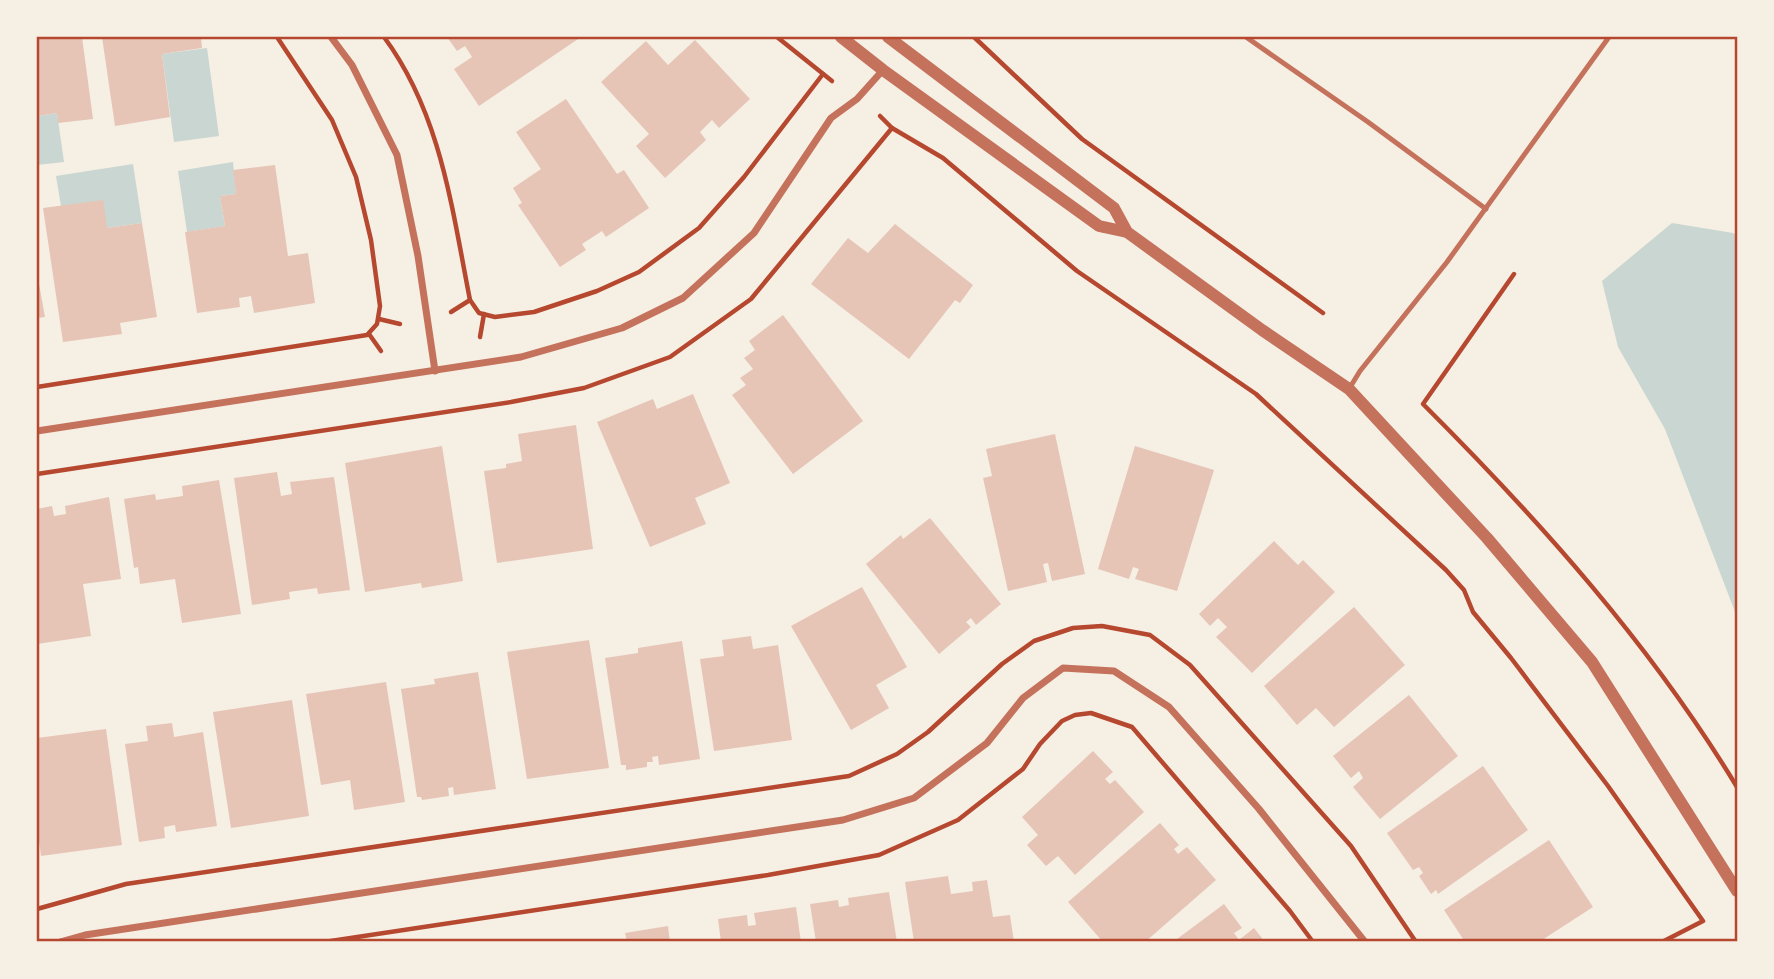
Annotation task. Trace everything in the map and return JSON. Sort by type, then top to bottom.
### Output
[{"type":"street","points":[[331,37],[352,65],[397,155],[418,256],[435,371]]},
{"type":"street","points":[[841,37],[1098,226],[1127,232],[1349,389],[1487,538],[1592,662],[1737,891]]},
{"type":"street","points":[[888,37],[1114,208],[1127,232]]},
{"type":"street","points":[[37,431],[521,357],[622,328],[683,298],[754,233],[831,118],[857,99],[883,70]]},
{"type":"street","points":[[60,942],[85,935],[843,820],[914,798],[987,743],[1023,698],[1063,668],[1114,671],[1168,707],[1259,809],[1365,942]]},
{"type":"lane","points":[[1246,37],[1486,209]]},
{"type":"lane","points":[[1349,389],[1360,370],[1447,262],[1609,37]]},
{"type":"path","points":[[37,387],[369,334],[379,319],[380,306],[371,240],[350,159],[332,120],[277,37]]},
{"type":"path","points":[[384,37],[404,63],[432,130],[447,178],[470,300],[479,313],[495,317],[534,312],[597,291],[639,272],[699,228],[744,177],[823,74]]},
{"type":"path","points":[[777,37],[832,81]]},
{"type":"path","points":[[974,37],[1082,139],[1323,313]]},
{"type":"path","points":[[880,116],[892,128],[943,158],[1077,271],[1256,394],[1446,570],[1464,590],[1473,612],[1608,786],[1703,921],[1662,942]]},
{"type":"path","points":[[37,474],[511,402],[584,388],[670,357],[751,299],[892,128]]},
{"type":"path","points":[[1514,274],[1423,404],[1536,520],[1593,585],[1709,740],[1737,787]]},
{"type":"path","points":[[451,312],[470,300]]},
{"type":"path","points":[[480,337],[484,314]]},
{"type":"path","points":[[379,319],[400,324]]},
{"type":"path","points":[[369,334],[381,352]]},
{"type":"path","points":[[37,909],[126,884],[849,776],[897,754],[928,732],[1002,664],[1034,641],[1073,628],[1102,626],[1150,635],[1191,665],[1351,846],[1416,942]]},
{"type":"path","points":[[324,942],[768,876],[879,855],[958,820],[1023,769],[1040,744],[1062,721],[1075,715],[1091,713],[1132,727],[1290,911],[1313,942]]},
{"type":"shaded area","points":[[207,48],[219,136],[174,142],[162,54]]},
{"type":"shaded area","points":[[57,113],[64,162],[37,165],[37,116]]},
{"type":"shaded area","points":[[233,162],[236,194],[220,196],[225,226],[187,232],[178,171]]},
{"type":"shaded area","points":[[133,164],[142,223],[107,228],[61,206],[56,176]]},
{"type":"shaded area","points":[[1672,223],[1733,233],[1737,236],[1737,617],[1665,429],[1618,347],[1602,281]]},
{"type":"building","points":[[37,37],[82,37],[93,119],[58,123],[57,113],[37,116]]},
{"type":"building","points":[[102,37],[201,37],[202,48],[162,54],[170,117],[115,126]]},
{"type":"building","points":[[447,37],[581,37],[479,106],[454,69],[472,57],[465,46],[457,51]]},
{"type":"building","points":[[695,40],[750,99],[719,128],[712,120],[700,132],[706,140],[665,178],[636,146],[649,134],[601,82],[646,41],[668,65]]},
{"type":"building","points":[[566,99],[617,174],[624,170],[649,208],[606,237],[602,231],[582,244],[586,250],[560,267],[518,205],[522,203],[513,188],[541,169],[516,132]]},
{"type":"building","points":[[275,165],[288,256],[308,253],[315,303],[254,313],[251,296],[239,298],[240,307],[197,313],[185,232],[225,226],[220,196],[236,194],[233,170]]},
{"type":"building","points":[[103,200],[107,228],[142,223],[157,317],[120,323],[122,334],[63,342],[43,208]]},
{"type":"building","points":[[895,224],[973,285],[960,303],[955,300],[909,359],[811,284],[848,238],[868,253]]},
{"type":"building","points":[[37,273],[45,317],[37,318]]},
{"type":"building","points":[[783,315],[863,421],[793,474],[732,395],[746,385],[740,378],[753,369],[744,358],[755,350],[749,341]]},
{"type":"building","points":[[693,394],[730,483],[695,498],[706,524],[650,547],[597,422],[653,399],[657,409]]},
{"type":"building","points":[[576,425],[593,549],[497,563],[484,471],[506,468],[506,464],[522,461],[518,434]]},
{"type":"building","points":[[1055,434],[1085,574],[1052,581],[1048,563],[1043,564],[1047,582],[1008,591],[983,478],[992,476],[986,449]]},
{"type":"building","points":[[442,446],[463,581],[422,588],[421,583],[365,592],[345,463]]},
{"type":"building","points":[[1135,446],[1214,470],[1177,591],[1135,579],[1139,569],[1133,567],[1129,579],[1098,569]]},
{"type":"building","points":[[277,472],[281,496],[292,494],[290,482],[334,477],[350,590],[318,594],[317,588],[289,592],[290,599],[252,605],[234,478]]},
{"type":"building","points":[[219,480],[241,614],[182,623],[175,579],[140,584],[138,567],[134,568],[124,499],[155,494],[156,500],[183,496],[182,486]]},
{"type":"building","points":[[109,497],[121,579],[83,584],[91,636],[37,644],[37,509],[52,506],[54,516],[66,514],[65,506]]},
{"type":"building","points":[[930,518],[1001,604],[976,625],[971,618],[966,622],[971,627],[939,654],[866,564],[901,535],[903,539]]},
{"type":"building","points":[[1274,541],[1298,565],[1303,560],[1335,592],[1252,673],[1216,637],[1227,627],[1218,618],[1210,626],[1199,614]]},
{"type":"building","points":[[862,587],[907,667],[876,685],[889,708],[851,730],[791,626]]},
{"type":"building","points":[[1354,607],[1405,665],[1334,727],[1316,708],[1297,725],[1264,686]]},
{"type":"building","points":[[751,636],[753,649],[778,645],[792,740],[714,751],[700,659],[724,656],[722,640]]},
{"type":"building","points":[[589,640],[609,768],[527,779],[507,652]]},
{"type":"building","points":[[682,641],[700,759],[659,765],[658,756],[652,757],[653,762],[647,762],[647,767],[626,770],[626,765],[621,765],[605,658],[638,653],[638,648]]},
{"type":"building","points":[[478,672],[496,789],[454,795],[453,787],[448,788],[449,796],[422,800],[417,797],[401,689],[435,684],[434,679]]},
{"type":"building","points":[[386,682],[405,802],[354,810],[350,780],[321,785],[306,694]]},
{"type":"building","points":[[1409,695],[1458,756],[1380,819],[1353,787],[1363,778],[1359,771],[1351,778],[1333,756]]},
{"type":"building","points":[[292,700],[309,816],[231,828],[213,712]]},
{"type":"building","points":[[172,723],[174,737],[203,732],[217,826],[176,832],[175,825],[164,827],[165,838],[139,842],[125,744],[148,741],[146,726]]},
{"type":"building","points":[[106,729],[122,845],[41,856],[37,825],[37,738]]},
{"type":"building","points":[[1093,751],[1113,772],[1105,779],[1110,784],[1115,780],[1144,812],[1075,875],[1058,856],[1046,866],[1027,845],[1038,835],[1022,817]]},
{"type":"building","points":[[1483,766],[1528,830],[1438,894],[1436,890],[1431,894],[1419,876],[1423,873],[1419,867],[1413,870],[1387,833]]},
{"type":"building","points":[[1160,823],[1179,845],[1174,849],[1178,854],[1187,847],[1216,880],[1145,942],[1103,942],[1068,902]]},
{"type":"building","points":[[1549,840],[1593,907],[1539,942],[1465,942],[1444,910]]},
{"type":"building","points":[[948,876],[951,894],[973,891],[972,882],[987,880],[993,917],[1010,915],[1014,942],[914,942],[905,882]]},
{"type":"building","points":[[889,892],[897,942],[816,942],[810,904],[838,900],[839,907],[849,905],[848,898]]},
{"type":"building","points":[[1224,904],[1242,928],[1234,933],[1239,940],[1254,928],[1265,942],[1173,942]]},
{"type":"building","points":[[796,907],[801,942],[721,942],[718,919],[747,915],[748,926],[756,925],[754,913]]},
{"type":"building","points":[[668,926],[670,942],[627,942],[625,933]]}]
